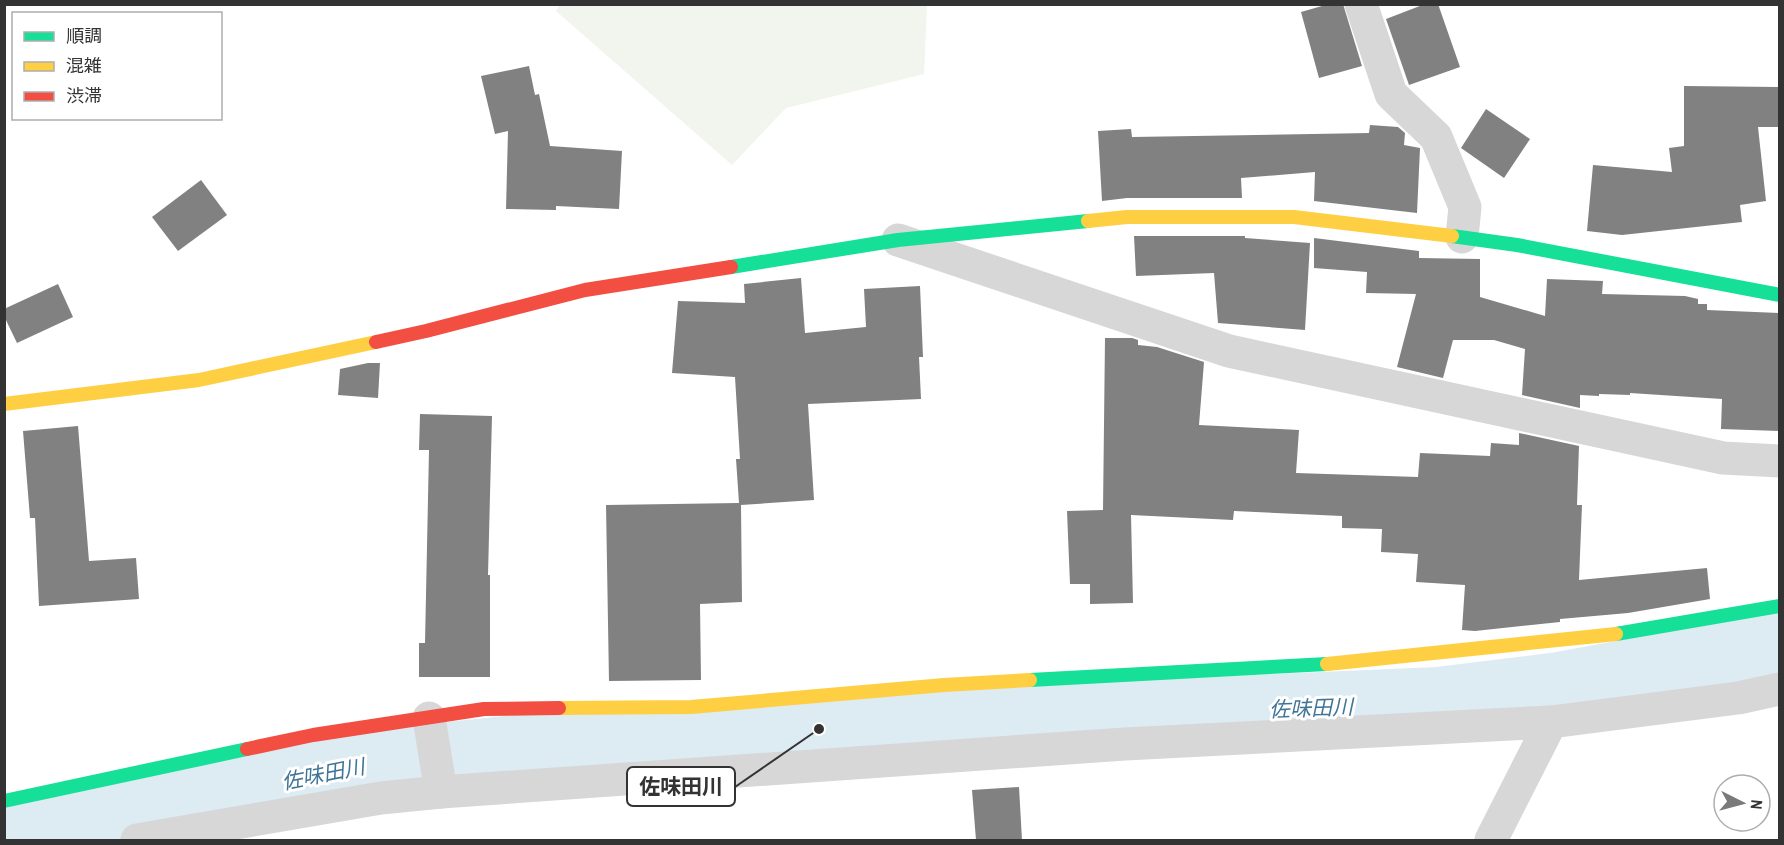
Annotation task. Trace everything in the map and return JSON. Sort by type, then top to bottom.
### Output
[{"type":"street","points":[[1361,4],[1391,94],[1436,137],[1465,207],[1462,237]]},
{"type":"street","points":[[4,404],[199,380],[426,331],[585,290],[897,240],[1127,217],[1294,217],[1462,237],[1517,245],[1779,295]]},
{"type":"street","points":[[897,240],[1229,351],[1724,458],[1779,461]]},
{"type":"street","points":[[4,801],[313,735],[484,709],[691,708],[944,685],[1330,664],[1600,637],[1779,606]]},
{"type":"street","points":[[137,840],[381,798],[441,792],[1125,744],[1551,722],[1738,698],[1779,690]]},
{"type":"street","points":[[429,718],[441,792]]},
{"type":"street","points":[[1491,840],[1551,722]]},
{"type":"shaded area","points":[[560,4],[927,5],[924,74],[786,108],[732,165],[556,11]]},
{"type":"building","points":[[1329,4],[1343,4],[1362,66],[1319,78],[1301,12]]},
{"type":"building","points":[[1425,4],[1438,4],[1460,67],[1409,85],[1386,19]]},
{"type":"building","points":[[529,66],[535,95],[539,94],[550,146],[622,151],[619,209],[556,206],[556,210],[506,209],[508,131],[495,134],[481,76]]},
{"type":"building","points":[[1684,86],[1779,87],[1779,127],[1758,127],[1766,201],[1740,205],[1742,222],[1622,235],[1587,231],[1593,165],[1672,172],[1669,148],[1684,146]]},
{"type":"building","points":[[1486,109],[1530,139],[1504,178],[1461,148]]},
{"type":"building","points":[[1370,125],[1398,127],[1405,133],[1404,145],[1420,148],[1417,213],[1314,201],[1315,172],[1241,178],[1242,198],[1127,198],[1102,201],[1098,131],[1131,129],[1132,137],[1369,133]]},
{"type":"building","points":[[201,180],[227,215],[178,251],[152,217]]},
{"type":"building","points":[[1134,236],[1245,236],[1245,238],[1310,243],[1305,330],[1218,323],[1214,273],[1136,276]]},
{"type":"building","points":[[1314,238],[1419,251],[1419,258],[1480,259],[1480,297],[1545,316],[1547,279],[1603,281],[1602,294],[1685,296],[1698,299],[1698,304],[1707,304],[1707,310],[1779,313],[1779,431],[1721,429],[1722,399],[1630,393],[1630,395],[1580,395],[1580,408],[1522,395],[1525,349],[1494,340],[1453,340],[1443,378],[1397,367],[1416,294],[1366,293],[1367,272],[1314,268]]},
{"type":"building","points":[[801,278],[805,333],[866,327],[864,289],[920,286],[923,357],[919,357],[921,399],[808,404],[814,500],[741,505],[742,602],[700,604],[701,680],[609,681],[606,505],[739,503],[736,459],[740,459],[735,377],[672,373],[678,301],[745,303],[744,284]]},
{"type":"building","points":[[58,284],[73,317],[17,343],[4,316],[4,309]]},
{"type":"building","points":[[1105,338],[1132,338],[1138,340],[1138,345],[1157,347],[1204,362],[1199,425],[1299,430],[1296,473],[1418,477],[1420,453],[1490,456],[1491,443],[1519,445],[1519,433],[1579,446],[1577,505],[1582,505],[1579,580],[1707,568],[1710,599],[1628,613],[1560,619],[1560,622],[1475,631],[1462,630],[1465,585],[1416,582],[1418,554],[1381,552],[1382,529],[1342,528],[1342,516],[1234,511],[1233,520],[1131,515],[1133,603],[1090,604],[1090,584],[1070,584],[1067,511],[1103,510]]},
{"type":"building","points":[[380,363],[378,398],[338,395],[340,369]]},
{"type":"building","points":[[420,414],[492,416],[488,575],[490,575],[490,677],[419,677],[419,643],[425,643],[429,450],[419,450]]},
{"type":"building","points":[[78,426],[89,561],[136,558],[139,599],[39,606],[35,518],[30,518],[23,431]]},
{"type":"building","points":[[1019,787],[1022,840],[976,840],[972,790]]},
{"type":"waterway","name":"佐味田川","points":[[19,840],[208,795],[377,764],[518,750],[819,729],[1438,702],[1560,687],[1780,646]]},
{"type":"traffic: fast","points":[[731,267],[898,240],[1088,221]]},
{"type":"traffic: fast","points":[[1452,236],[1517,245],[1780,295]]},
{"type":"traffic: fast","points":[[1616,634],[1780,606]]},
{"type":"traffic: fast","points":[[1030,680],[1327,664]]},
{"type":"traffic: fast","points":[[4,801],[247,749]]},
{"type":"traffic: slow","points":[[1088,221],[1127,217],[1294,217],[1452,236]]},
{"type":"traffic: slow","points":[[4,404],[199,380],[376,342]]},
{"type":"traffic: slow","points":[[1327,664],[1616,634]]},
{"type":"traffic: slow","points":[[559,708],[691,707],[944,685],[1030,680]]},
{"type":"traffic: jam","points":[[376,342],[585,290],[731,267]]},
{"type":"traffic: jam","points":[[247,749],[313,735],[484,709],[559,708]]},
{"type":"place","name":"佐味田川","points":[[819,729]]}]
